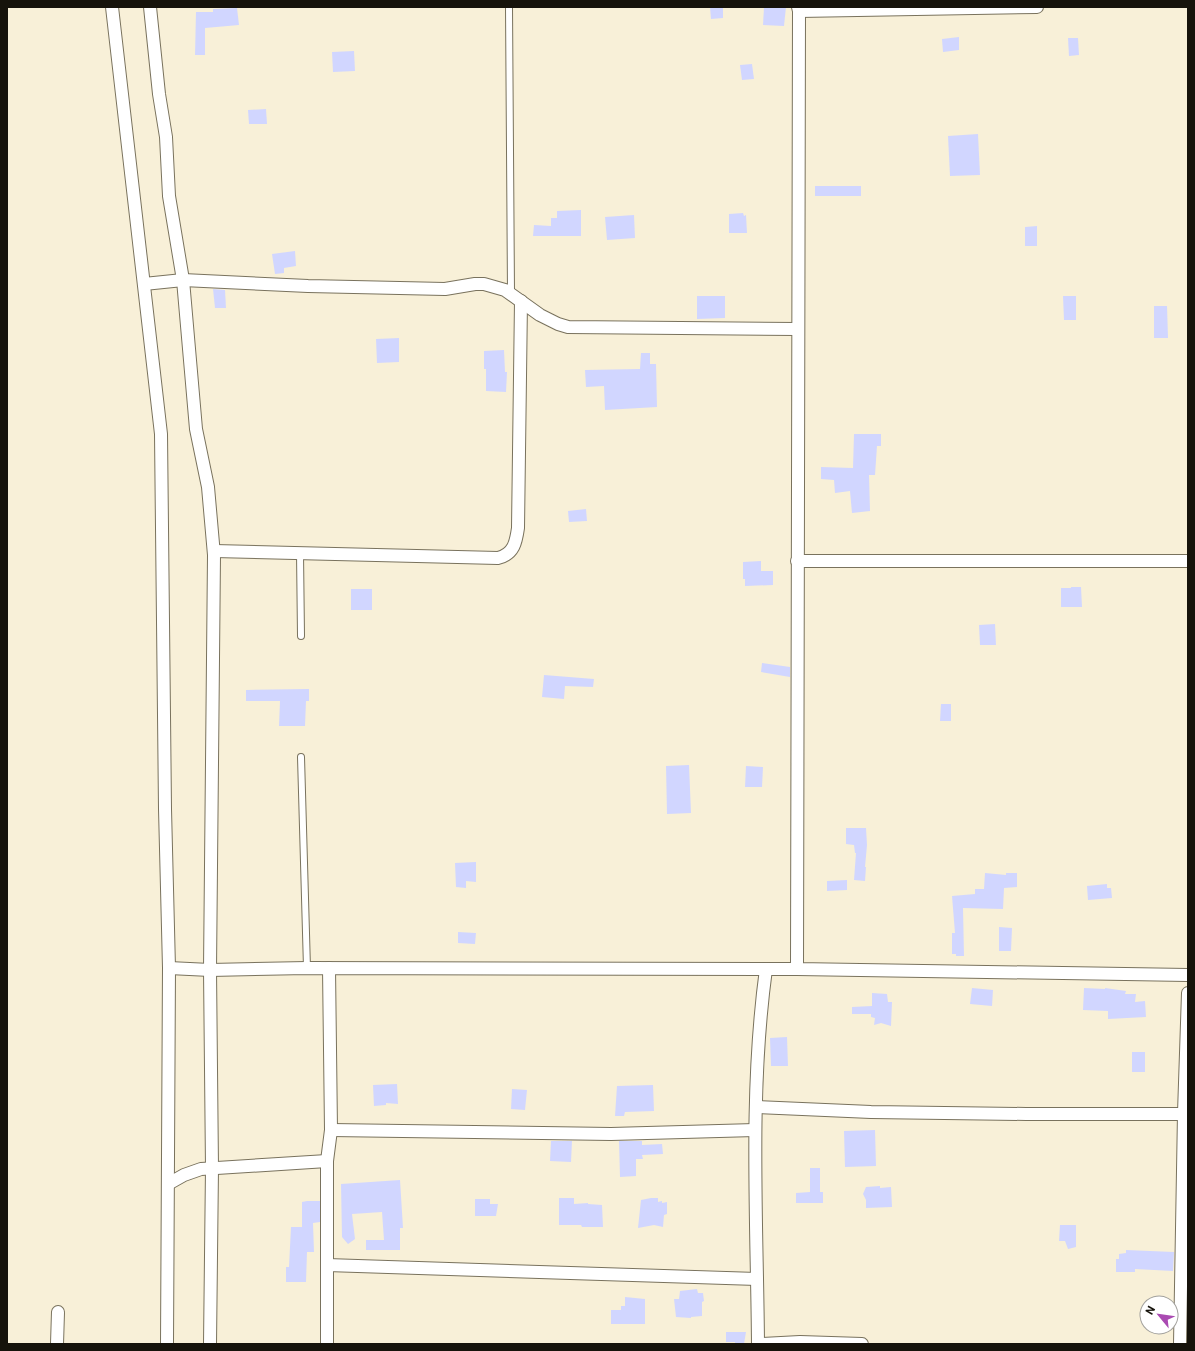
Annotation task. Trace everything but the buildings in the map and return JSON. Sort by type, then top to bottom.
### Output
[{"type":"street","points":[[112,7],[162,434],[165,809],[169,968],[167,1344]]},
{"type":"street","points":[[150,7],[159,94],[166,137],[169,196],[183,280],[196,429],[208,487],[214,551],[210,970],[212,1168],[210,1344]]},
{"type":"street","points":[[797,969],[798,9],[1037,7]]},
{"type":"street","points":[[144,284],[183,280],[308,286],[440,289],[484,284],[499,287],[511,293],[540,316],[558,324],[568,326],[797,329]]},
{"type":"street","points":[[214,551],[498,558],[509,554],[516,541],[518,528],[521,301]]},
{"type":"street","points":[[797,560],[1188,561]]},
{"type":"street","points":[[169,968],[210,970],[307,968],[797,969],[1188,975]]},
{"type":"street","points":[[327,1344],[327,1160],[331,1130],[329,968]]},
{"type":"street","points":[[758,1344],[755,1130],[761,1007],[766,969]]},
{"type":"street","points":[[1180,1344],[1188,993]]},
{"type":"street","points":[[756,1107],[871,1112],[1186,1114]]},
{"type":"street","points":[[331,1130],[611,1134],[755,1130]]},
{"type":"street","points":[[168,1184],[184,1175],[212,1168],[327,1160]]},
{"type":"street","points":[[327,1265],[757,1280]]},
{"type":"street","points":[[57,1344],[58,1312]]},
{"type":"street","points":[[762,1344],[800,1342],[862,1344]]},
{"type":"lane","points":[[509,7],[511,293]]},
{"type":"lane","points":[[300,553],[301,636]]},
{"type":"lane","points":[[301,756],[307,968]]}]
